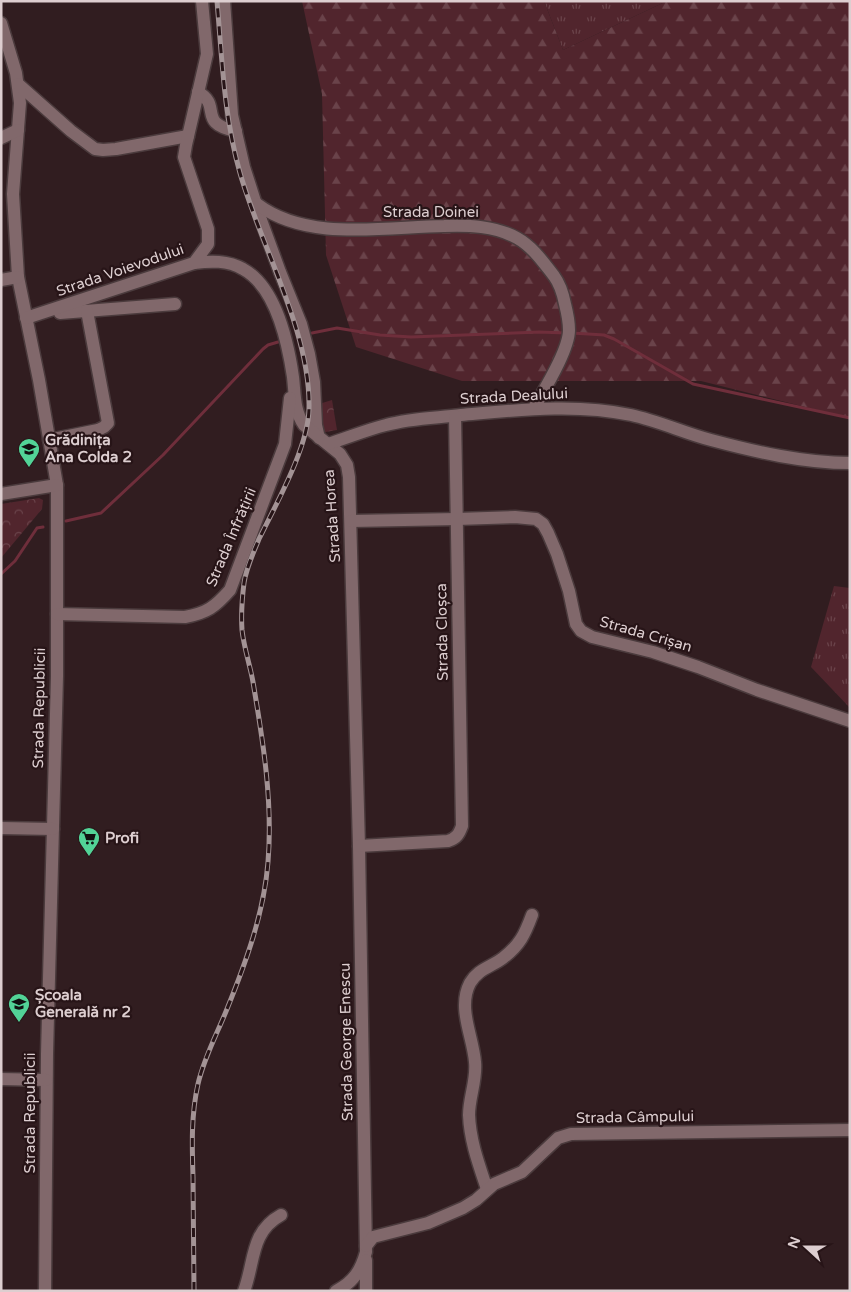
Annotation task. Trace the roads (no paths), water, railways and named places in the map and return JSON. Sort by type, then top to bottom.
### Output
[{"type":"street","name":"Strada Voievodului","points":[[33,316],[194,263],[208,244],[208,229],[184,157],[207,54],[202,1]]},
{"type":"street","points":[[224,1],[232,115],[244,168],[280,272],[301,324],[314,382],[316,425],[324,441]]},
{"type":"street","name":"Strada Republicii","points":[[1,23],[3,39],[18,84],[20,103],[13,194],[18,277],[33,316],[49,440],[57,485],[57,614],[46,1080],[45,1291]]},
{"type":"street","points":[[18,84],[64,125],[95,149],[116,149],[188,136]]},
{"type":"street","points":[[198,92],[208,99],[214,122],[218,126],[236,131]]},
{"type":"street","points":[[1,138],[18,130]]},
{"type":"street","name":"Strada Doinei","points":[[257,204],[298,224],[321,228],[352,230],[473,225],[506,233],[530,247],[557,280],[563,295],[569,333],[562,357],[534,408]]},
{"type":"street","name":"Strada Horea","points":[[194,263],[222,262],[242,268],[263,287],[288,344],[296,409],[300,419],[304,425],[340,454],[347,465],[351,521],[359,846]]},
{"type":"street","points":[[1,280],[18,277]]},
{"type":"street","points":[[33,316],[175,304]]},
{"type":"street","points":[[49,440],[98,430],[108,423],[87,310]]},
{"type":"street","name":"Strada Înfrățirii","points":[[57,614],[185,617],[201,614],[217,605],[230,590],[285,444],[293,379]]},
{"type":"street","name":"Strada Dealului","points":[[324,441],[416,419],[534,408],[611,411],[655,421],[710,440],[784,456],[850,463]]},
{"type":"street","name":"Strada Cloșca","points":[[359,846],[448,841],[455,839],[459,835],[462,826],[455,416]]},
{"type":"street","points":[[1,494],[57,485]]},
{"type":"street","name":"Strada Crișan","points":[[351,521],[515,516],[536,519],[548,532],[558,554],[576,624],[581,631],[592,636],[653,652],[698,667],[758,690],[850,721]]},
{"type":"street","points":[[1,828],[53,829]]},
{"type":"street","name":"Strada George Enescu","points":[[359,846],[366,1291]]},
{"type":"street","points":[[487,1189],[472,1141],[469,1114],[475,1076],[475,1062],[465,1014],[466,998],[470,983],[480,970],[501,959],[524,936],[532,915]]},
{"type":"street","points":[[1,1079],[46,1080]]},
{"type":"street","name":"Strada Câmpului","points":[[366,1245],[373,1237],[428,1223],[455,1212],[476,1200],[487,1189],[500,1181],[522,1172],[558,1138],[571,1134],[850,1130]]},
{"type":"street","points":[[244,1291],[255,1246],[262,1231],[272,1220],[281,1215]]},
{"type":"street","points":[[336,1291],[352,1280],[361,1269],[366,1245]]},
{"type":"waterway","points":[[312,333],[337,328],[380,335],[411,337],[539,332],[566,333]]},
{"type":"waterway","points":[[572,333],[604,335],[614,339],[693,384],[850,418]]},
{"type":"waterway","points":[[66,521],[101,513],[163,455],[263,349],[268,345],[278,342]]},
{"type":"waterway","points":[[1,574],[15,561],[37,528],[43,527]]},
{"type":"railway","points":[[194,1291],[192,1142],[198,1084],[253,937],[263,900],[268,862],[269,817],[266,772],[253,682],[242,630],[244,583],[257,544],[297,458],[303,441],[309,409],[302,350],[294,320],[249,201],[230,131],[224,88],[217,1]]},
{"type":"place","name":"Grădinița Ana Colda 2","points":[[29,468]]},
{"type":"place","name":"Profi","points":[[89,857]]},
{"type":"place","name":"Școala Generală nr 2","points":[[19,1023]]}]
